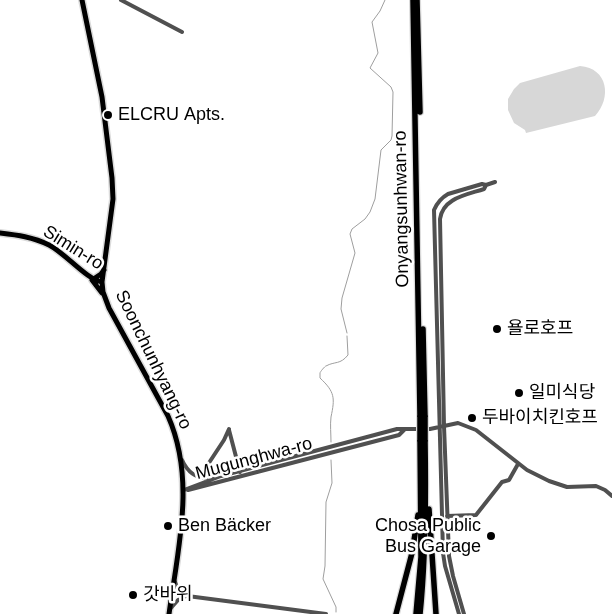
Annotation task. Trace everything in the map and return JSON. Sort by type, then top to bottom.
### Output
[{"type":"highway","name":"Onyangsunhwan-ro","points":[[413,0],[422,417]]},
{"type":"highway","name":"Onyangsunhwan-ro","points":[[417,0],[422,417]]},
{"type":"highway","points":[[420,614],[425,560],[426,488],[422,417]]},
{"type":"highway","points":[[416,614],[421,557],[423,440]]},
{"type":"highway","points":[[426,488],[429,506],[436,614]]},
{"type":"highway","points":[[395,612],[412,553],[421,503]]},
{"type":"main road","name":"Soonchunhyang-ro","points":[[82,0],[102,97],[112,178],[113,199],[102,282],[105,297],[109,308],[168,416],[176,433],[182,460],[184,490],[169,613]]},
{"type":"main road","name":"Simin-ro","points":[[0,233],[29,238],[49,245],[83,270],[92,280],[102,282]]},
{"type":"main road","points":[[104,269],[101,274],[92,280],[105,297]]},
{"type":"street","points":[[121,0],[182,32]]},
{"type":"street","points":[[464,614],[450,566],[441,426],[434,210],[444,196],[482,184],[486,185],[495,182]]},
{"type":"street","points":[[459,614],[445,566],[443,552],[440,219],[441,211],[451,200],[484,189],[486,185]]},
{"type":"street","name":"Mugunghwa-ro","points":[[184,490],[221,476],[397,429],[404,430],[458,424],[476,430],[527,470],[561,486],[596,486],[612,496]]},
{"type":"street","points":[[199,478],[229,429],[242,476]]},
{"type":"street","name":"Mugunghwa-ro","points":[[184,490],[194,489],[399,435],[404,430]]},
{"type":"street","points":[[182,460],[187,470],[199,478],[209,479],[221,476]]},
{"type":"street","points":[[447,516],[476,515],[502,482],[509,480],[518,464]]},
{"type":"street","points":[[174,577],[178,590],[186,596]]},
{"type":"street","points":[[172,594],[326,614]]},
{"type":"street","points":[[169,613],[178,600],[186,596]]},
{"type":"shaded area","points":[[580,66],[597,72],[602,78],[605,93],[604,101],[595,116],[526,133],[525,130],[514,123],[508,110],[508,99],[520,83]]},
{"type":"waterway","points":[[347,333],[341,309],[342,298],[355,253],[350,234],[352,229],[365,219],[370,212],[375,199],[381,150],[391,140],[392,136],[393,92],[391,87],[370,68],[378,53],[372,22],[385,0]]},
{"type":"waterway","points":[[331,442],[333,396],[329,387],[320,378],[320,373],[325,366],[340,362],[348,355],[347,336]]},
{"type":"waterway","points":[[331,460],[332,483],[326,502],[323,579],[336,607],[336,612]]},
{"type":"place","name":"ELCRU Apts.","points":[[108,115]]},
{"type":"place","name":"욜로호프","points":[[497,329]]},
{"type":"place","name":"일미식당","points":[[519,393]]},
{"type":"place","name":"두바이치킨호프","points":[[472,418]]},
{"type":"place","name":"Ben Bäcker","points":[[168,526]]},
{"type":"place","name":"Chosa Public Bus Garage","points":[[491,536]]},
{"type":"place","name":"갓바위","points":[[133,595]]}]
